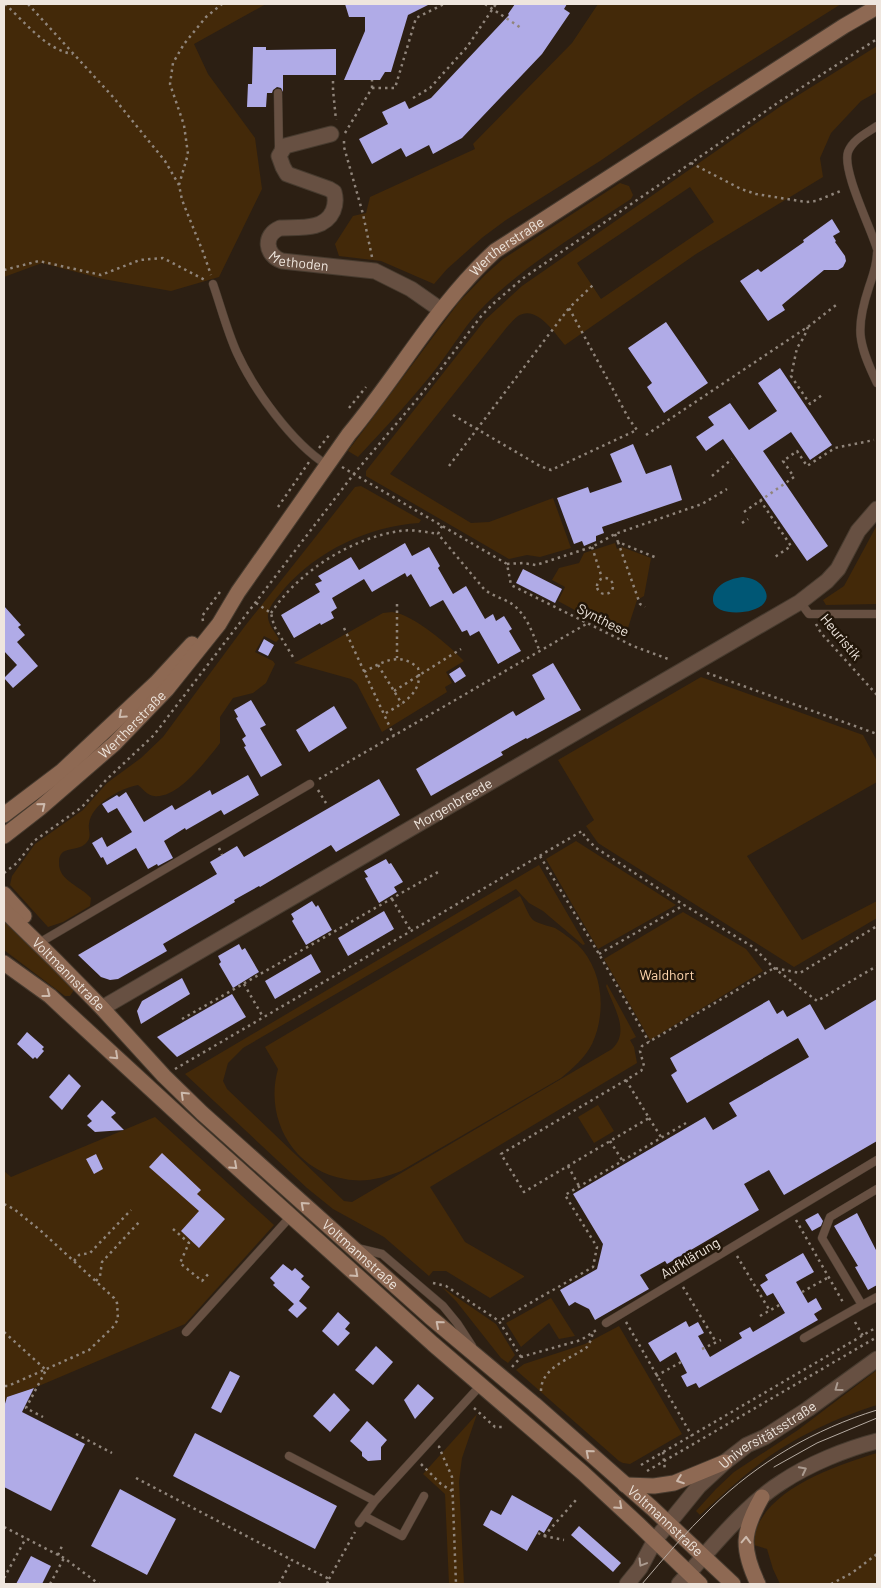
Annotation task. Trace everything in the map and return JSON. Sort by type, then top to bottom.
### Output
[{"type":"street","name":"Wertherstraße","points":[[4,836],[114,744],[143,715],[194,657],[219,624],[238,592],[326,465],[441,310],[477,267],[495,251],[844,26],[877,7]]},
{"type":"street","points":[[279,156],[285,146],[334,129]]},
{"type":"street","name":"Methoden","points":[[279,156],[287,174],[330,189],[334,192],[336,203],[330,217],[319,225],[280,228],[270,234],[268,249],[272,256],[282,262],[375,271],[411,289],[441,310]]},
{"type":"street","name":"Morgenbreede","points":[[102,1008],[802,600],[828,581],[838,569],[858,531],[877,509]]},
{"type":"street","name":"Wertherstraße","points":[[4,815],[62,771],[156,683],[238,592]]},
{"type":"street","name":"Wertherstraße","points":[[4,804],[61,761],[90,744]]},
{"type":"street","points":[[4,894],[36,931],[39,943]]},
{"type":"street","name":"Voltmannstraße","points":[[4,910],[102,1008],[164,1076],[229,1138],[625,1485],[733,1584]]},
{"type":"street","name":"Voltmannstraße","points":[[4,963],[50,996],[192,1128],[480,1386],[583,1473],[655,1540],[684,1579],[700,1584]]},
{"type":"street","points":[[79,1022],[102,1008]]},
{"type":"street","name":"Universitätsstraße","points":[[628,1584],[640,1568],[655,1540],[699,1486],[725,1462],[747,1445],[765,1437],[808,1409],[877,1359]]},
{"type":"street","points":[[684,1579],[762,1497],[781,1482],[805,1469],[877,1441]]},
{"type":"street","points":[[625,1485],[654,1486],[674,1483],[725,1462]]},
{"type":"street","points":[[758,1584],[746,1555],[746,1532],[751,1516],[762,1497]]},
{"type":"lane","points":[[278,93],[279,156]]},
{"type":"lane","points":[[877,126],[861,136],[851,146],[847,162],[877,251],[877,264],[861,316],[860,329],[861,344],[877,383]]},
{"type":"lane","points":[[213,284],[231,339],[244,368],[288,430],[313,456],[326,465]]},
{"type":"lane","points":[[802,600],[809,614],[877,614]]},
{"type":"lane","points":[[39,943],[310,784]]},
{"type":"lane","name":"Aufklärung","points":[[606,1323],[877,1160]]},
{"type":"lane","points":[[862,1305],[822,1238],[830,1217],[877,1189]]},
{"type":"lane","points":[[186,1332],[291,1216]]},
{"type":"lane","points":[[804,1338],[877,1297]]},
{"type":"lane","points":[[424,1496],[402,1536],[362,1520],[374,1501],[480,1386]]},
{"type":"lane","points":[[289,1456],[374,1501]]},
{"type":"path","points":[[5,4],[49,45],[64,53],[75,54]]},
{"type":"path","points":[[28,4],[113,97],[165,161],[179,185],[182,200],[203,252],[213,284]]},
{"type":"path","points":[[179,185],[188,154],[184,125],[170,84],[173,63],[184,44],[200,24],[222,4]]},
{"type":"path","points":[[372,88],[396,88],[416,18],[444,4]]},
{"type":"path","points":[[485,4],[521,28]]},
{"type":"path","points":[[413,98],[430,88],[461,54],[496,4]]},
{"type":"path","points":[[727,488],[702,504],[615,534],[592,547],[536,565],[523,563],[507,564],[353,475],[424,391],[482,315],[505,293],[522,279],[779,102],[877,39]]},
{"type":"path","points":[[372,80],[372,88],[345,134],[343,144],[358,197],[375,271]]},
{"type":"path","points":[[333,81],[334,129]]},
{"type":"path","points":[[691,163],[740,189],[756,194],[806,202],[816,202],[853,184]]},
{"type":"path","points":[[4,270],[39,261],[101,275],[140,260],[163,258],[213,284]]},
{"type":"path","points":[[449,466],[569,308],[593,285]]},
{"type":"path","points":[[646,435],[809,326],[836,305]]},
{"type":"path","points":[[453,415],[540,466],[551,470],[637,430],[629,419],[569,308]]},
{"type":"path","points":[[809,326],[797,348],[791,376],[810,404],[822,395]]},
{"type":"path","points":[[744,512],[794,477],[783,461],[797,451],[807,466],[835,448],[874,440]]},
{"type":"path","points":[[712,476],[732,459]]},
{"type":"path","points":[[760,500],[791,546],[775,557]]},
{"type":"path","points":[[742,523],[748,519]]},
{"type":"path","points":[[438,534],[442,526]]},
{"type":"path","points":[[271,613],[287,592],[328,558],[356,544],[400,531],[415,530],[438,534],[484,589],[490,594],[510,603],[518,610],[525,618],[540,652]]},
{"type":"path","points":[[615,534],[640,604],[645,607]]},
{"type":"path","points":[[618,542],[657,558]]},
{"type":"path","points":[[592,547],[602,578]]},
{"type":"path","name":"Synthese","points":[[507,564],[511,585],[633,646],[877,734]]},
{"type":"path","points":[[602,578],[609,579],[613,583],[613,589],[607,595],[601,594],[596,588],[602,578]]},
{"type":"path","points":[[256,603],[271,613],[274,626],[292,657]]},
{"type":"path","points":[[397,604],[397,658]]},
{"type":"path","name":"Heuristik","points":[[809,614],[821,633],[877,695]]},
{"type":"path","points":[[310,784],[588,623]]},
{"type":"path","points":[[344,628],[394,736]]},
{"type":"path","points":[[394,691],[461,649]]},
{"type":"path","points":[[364,672],[378,664],[397,658],[418,668],[420,675],[415,691],[402,704],[384,714]]},
{"type":"path","points":[[378,664],[402,704]]},
{"type":"path","points":[[320,793],[326,803]]},
{"type":"path","points":[[164,1076],[582,831],[596,848],[753,948],[774,968],[817,1001],[877,966]]},
{"type":"path","points":[[219,849],[222,855]]},
{"type":"path","points":[[540,856],[600,954],[649,1042]]},
{"type":"path","points":[[182,1019],[438,872]]},
{"type":"path","points":[[392,899],[411,931]]},
{"type":"path","points":[[600,954],[684,905]]},
{"type":"path","points":[[356,915],[358,919]]},
{"type":"path","points":[[648,1118],[524,1192],[501,1154],[641,1072],[644,1066],[640,1051],[642,1046],[774,968],[800,973],[877,926]]},
{"type":"path","points":[[244,984],[263,1017]]},
{"type":"path","points":[[626,1080],[661,1137]]},
{"type":"path","points":[[499,1321],[593,1267],[597,1247],[565,1195],[686,1123]]},
{"type":"path","points":[[610,1141],[622,1160]]},
{"type":"path","points":[[568,1166],[579,1186]]},
{"type":"path","points":[[4,1204],[14,1209],[114,1298],[117,1303],[118,1319],[114,1326],[89,1350],[46,1370],[4,1386]]},
{"type":"path","points":[[74,1261],[79,1255],[90,1253],[130,1210]]},
{"type":"path","points":[[791,1212],[863,1336]]},
{"type":"path","points":[[96,1281],[100,1276],[102,1262],[141,1220]]},
{"type":"path","points":[[173,1228],[189,1243],[180,1263],[202,1281],[210,1272]]},
{"type":"path","points":[[732,1248],[770,1311]]},
{"type":"path","points":[[802,1292],[829,1277]]},
{"type":"path","points":[[679,1280],[716,1342]]},
{"type":"path","points":[[433,1283],[446,1286],[499,1321],[521,1357]]},
{"type":"path","points":[[760,1316],[781,1304]]},
{"type":"path","points":[[621,1314],[692,1436]]},
{"type":"path","points":[[512,1367],[521,1357],[581,1340],[606,1323]]},
{"type":"path","points":[[641,1465],[877,1327]]},
{"type":"path","points":[[4,1332],[46,1370]]},
{"type":"path","points":[[541,1396],[541,1385],[547,1373],[587,1347],[593,1332]]},
{"type":"path","points":[[646,1472],[877,1337]]},
{"type":"path","points":[[702,1349],[721,1340]]},
{"type":"path","points":[[656,1376],[683,1361]]},
{"type":"path","points":[[43,1417],[26,1408],[46,1370]]},
{"type":"path","points":[[476,1406],[474,1408],[495,1427],[502,1426]]},
{"type":"path","points":[[76,1434],[112,1453]]},
{"type":"path","points":[[445,1441],[439,1447],[452,1477],[456,1584]]},
{"type":"path","points":[[663,1452],[664,1462]]},
{"type":"path","points":[[422,1465],[441,1484],[452,1491]]},
{"type":"path","points":[[136,1478],[330,1579]]},
{"type":"path","points":[[544,1536],[576,1500]]},
{"type":"path","points":[[327,1584],[362,1520]]},
{"type":"path","points":[[4,1527],[64,1558],[99,1584]]},
{"type":"path","points":[[538,1532],[544,1536],[564,1540]]},
{"type":"path","points":[[4,1578],[26,1538]]},
{"type":"path","points":[[58,1555],[62,1546]]},
{"type":"path","points":[[831,1584],[852,1573],[877,1554]]},
{"type":"path","points":[[50,1584],[64,1558]]},
{"type":"path","points":[[279,1584],[292,1560]]},
{"type":"green space","points":[[4,4],[266,4],[194,44],[208,74],[255,138],[262,189],[219,277],[171,291],[103,279],[42,263],[4,277]]},
{"type":"green space","points":[[598,4],[841,4],[698,94],[600,161],[506,220],[483,237],[447,269],[434,284],[381,261],[339,256],[335,244],[353,216],[366,213],[370,197],[475,149],[473,144],[572,43]]},
{"type":"green space","points":[[877,46],[877,92],[861,101],[831,133],[820,158],[823,177],[696,254],[565,345],[539,317],[525,313],[518,316],[507,327],[390,474],[471,523],[489,522],[553,498],[571,548],[540,557],[527,555],[509,559],[366,476],[366,471],[485,320],[522,286],[781,106]],"holes":[[[690,187],[714,222],[601,299],[577,263]]]},
{"type":"green space","points":[[620,183],[629,186],[633,195],[631,199],[536,262],[501,290],[478,312],[428,378],[399,413],[358,457],[348,451],[459,302],[486,274],[503,259]]},
{"type":"green space","points":[[361,486],[421,520],[419,523],[381,529],[345,543],[312,563],[284,589],[272,604],[268,615],[270,624],[279,639],[276,642],[264,636],[255,652],[273,661],[275,664],[266,683],[253,693],[233,698],[220,717],[220,743],[181,786],[172,792],[154,796],[138,785],[116,793],[95,810],[89,824],[90,835],[87,842],[62,853],[59,862],[62,874],[66,879],[91,898],[90,906],[63,922],[48,927],[10,885],[12,876],[35,844],[83,810],[107,783],[141,758],[163,737],[245,626],[355,487]]},
{"type":"green space","points":[[877,525],[877,604],[826,605],[823,600],[844,586]]},
{"type":"green space","points":[[615,543],[617,549],[622,547],[651,558],[644,596],[637,600],[625,637],[558,601],[565,587],[552,580],[559,568],[579,563],[584,553]]},
{"type":"green space","points":[[383,613],[401,614],[420,624],[441,639],[464,661],[446,672],[452,683],[445,687],[447,692],[382,732],[357,684],[351,679],[294,663]]},
{"type":"green space","points":[[701,677],[863,735],[877,761],[877,782],[747,856],[802,940],[877,901],[877,918],[794,967],[598,843],[586,826],[594,820],[558,760]]},
{"type":"green space","points":[[576,841],[676,905],[598,949],[546,859]]},
{"type":"green space","points":[[539,865],[585,944],[583,945],[543,911],[529,903],[516,889],[243,1048],[228,1063],[223,1081],[227,1089],[344,1201],[352,1202],[612,1049],[620,1035],[620,1027],[616,1010],[606,986],[607,984],[636,1037],[630,1040],[634,1047],[637,1063],[430,1187],[465,1242],[524,1276],[490,1298],[446,1271],[433,1271],[429,1276],[384,1237],[333,1209],[307,1188],[185,1074]]},
{"type":"green space","points":[[520,896],[533,920],[555,928],[577,944],[586,954],[592,966],[600,991],[601,1005],[597,1032],[586,1054],[561,1078],[401,1171],[374,1179],[352,1180],[327,1174],[311,1165],[297,1153],[279,1123],[275,1106],[275,1087],[278,1069],[265,1047]]},
{"type":"green space","name":"Waldhort","points":[[683,912],[746,949],[763,971],[650,1040],[604,959]]},
{"type":"green space","points":[[4,920],[72,985],[74,990],[70,996],[65,996],[4,950]]},
{"type":"green space","points":[[598,1105],[614,1131],[594,1143],[578,1117]]},
{"type":"green space","points":[[155,1117],[274,1225],[185,1324],[34,1388],[7,1397],[4,1406],[4,1171],[11,1177]]},
{"type":"green space","points":[[442,1287],[496,1324],[515,1355],[508,1363],[501,1358],[456,1301]]},
{"type":"green space","points":[[551,1298],[575,1336],[559,1339],[549,1323],[521,1347],[506,1323]]},
{"type":"green space","points":[[619,1326],[682,1434],[630,1464],[619,1461],[516,1370],[524,1364],[585,1344]]},
{"type":"green space","points":[[877,1370],[877,1405],[831,1422],[785,1446],[751,1471],[700,1515],[696,1511],[734,1472],[798,1430]]},
{"type":"green space","points":[[477,1414],[462,1458],[459,1482],[464,1584],[449,1584],[445,1494],[423,1474]]},
{"type":"green space","points":[[877,1453],[877,1584],[780,1584],[767,1549],[754,1545],[755,1532],[764,1515],[791,1490],[808,1480],[826,1471]]},
{"type":"water","points":[[743,577],[754,580],[763,587],[767,596],[764,603],[756,609],[746,612],[724,611],[717,607],[713,601],[719,587],[723,583]]},
{"type":"building","points":[[345,4],[430,4],[408,15],[391,72],[385,72],[380,80],[344,80],[365,31],[365,17],[349,17]]},
{"type":"building","points":[[515,4],[567,4],[564,9],[570,13],[542,54],[462,138],[433,154],[429,145],[406,157],[401,148],[372,164],[359,139],[388,124],[382,112],[405,101],[409,109],[431,98],[509,15]]},
{"type":"building","points":[[253,47],[266,47],[266,50],[336,49],[336,75],[283,75],[283,92],[281,88],[277,87],[272,93],[267,93],[266,107],[247,107],[248,84],[252,84]]},
{"type":"building","points":[[832,219],[840,232],[833,236],[845,256],[846,261],[843,267],[838,270],[824,270],[782,305],[785,310],[768,321],[740,281],[758,269],[761,272],[804,242],[803,240]]},
{"type":"building","points":[[666,322],[708,383],[664,413],[647,387],[652,383],[628,348]]},
{"type":"building","points":[[780,368],[832,445],[810,460],[791,432],[763,451],[828,546],[807,561],[723,439],[706,451],[696,437],[714,425],[708,417],[730,403],[749,430],[777,411],[758,383]]},
{"type":"building","points":[[633,444],[646,474],[671,465],[682,500],[602,527],[604,533],[596,536],[596,541],[584,546],[582,541],[574,544],[557,498],[588,487],[590,493],[622,482],[610,454]]},
{"type":"building","points":[[405,543],[412,556],[429,547],[440,566],[438,568],[453,594],[466,586],[485,619],[493,614],[496,621],[504,616],[512,629],[509,631],[521,651],[498,664],[479,631],[470,636],[467,630],[462,632],[443,600],[430,607],[411,574],[407,577],[405,573],[372,592],[364,579],[332,598],[337,608],[331,612],[334,618],[321,625],[320,623],[294,638],[281,615],[320,592],[315,584],[322,581],[318,576],[351,557],[359,570]]},
{"type":"building","points":[[523,569],[562,589],[555,603],[516,583]]},
{"type":"building","points":[[4,606],[21,625],[18,627],[25,635],[17,642],[38,666],[13,688],[4,678],[17,665],[4,651]]},
{"type":"building","points":[[264,639],[274,645],[268,656],[258,651]]},
{"type":"building","points":[[553,663],[581,710],[501,752],[503,755],[431,796],[416,769],[513,711],[516,716],[545,699],[532,675]]},
{"type":"building","points":[[460,667],[466,676],[455,683],[449,674]]},
{"type":"building","points":[[251,700],[266,725],[260,728],[282,765],[261,777],[244,747],[246,746],[242,739],[246,736],[236,718],[238,717],[234,710]]},
{"type":"building","points":[[334,706],[347,728],[309,752],[296,730]]},
{"type":"building","points":[[248,775],[259,795],[224,815],[221,810],[164,841],[173,858],[158,866],[157,864],[148,869],[136,848],[107,865],[92,843],[102,837],[107,847],[132,832],[117,808],[108,813],[102,804],[117,795],[119,797],[126,792],[144,822],[172,805],[175,810],[210,790],[212,795]]},
{"type":"building","points":[[379,779],[400,815],[336,852],[331,845],[260,887],[234,900],[235,902],[163,944],[167,951],[118,979],[110,980],[101,977],[78,955],[217,874],[210,862],[237,846],[244,857]]},
{"type":"building","points":[[386,859],[389,864],[391,863],[403,882],[394,887],[397,892],[379,903],[365,878],[368,877],[364,871]]},
{"type":"building","points":[[312,901],[316,907],[318,905],[332,930],[306,945],[292,921],[294,919],[291,914]]},
{"type":"building","points":[[384,911],[394,929],[348,956],[338,938]]},
{"type":"building","points":[[239,944],[242,950],[245,948],[259,972],[233,988],[219,964],[221,962],[218,956]]},
{"type":"building","points":[[311,954],[321,972],[275,999],[265,981]]},
{"type":"building","points":[[182,978],[190,994],[141,1024],[137,1011],[142,1001]]},
{"type":"building","points":[[232,994],[246,1017],[177,1057],[157,1037]]},
{"type":"building","points":[[877,999],[877,1141],[784,1195],[769,1170],[744,1184],[759,1210],[667,1264],[665,1261],[640,1275],[649,1289],[595,1320],[589,1309],[575,1302],[569,1306],[560,1290],[597,1269],[603,1244],[573,1194],[705,1117],[713,1130],[737,1116],[729,1103],[809,1057],[798,1038],[687,1103],[671,1075],[677,1071],[670,1058],[769,1000],[777,1014],[783,1010],[787,1017],[810,1004],[825,1030]]},
{"type":"building","points":[[27,1032],[44,1047],[42,1049],[44,1051],[37,1059],[35,1057],[33,1059],[17,1044]]},
{"type":"building","points":[[69,1074],[81,1086],[62,1110],[49,1097]]},
{"type":"building","points":[[102,1100],[116,1113],[111,1117],[124,1130],[95,1132],[87,1125],[92,1121],[87,1116]]},
{"type":"building","points":[[162,1153],[201,1190],[197,1194],[225,1219],[199,1248],[181,1231],[199,1211],[149,1167]]},
{"type":"building","points":[[96,1154],[103,1169],[94,1174],[86,1159]]},
{"type":"building","points":[[818,1213],[823,1221],[821,1226],[812,1231],[805,1220]]},
{"type":"building","points":[[857,1213],[877,1252],[877,1285],[868,1290],[855,1267],[858,1266],[834,1226]]},
{"type":"building","points":[[803,1253],[814,1272],[796,1282],[808,1303],[816,1298],[822,1309],[814,1314],[818,1320],[699,1388],[696,1383],[687,1387],[681,1376],[687,1373],[676,1352],[660,1362],[648,1343],[686,1321],[689,1327],[698,1322],[704,1333],[698,1336],[710,1357],[742,1338],[739,1333],[750,1327],[753,1332],[785,1313],[773,1293],[767,1296],[760,1285],[768,1280],[765,1275]]},
{"type":"building","points":[[283,1264],[292,1271],[295,1268],[304,1276],[301,1279],[310,1287],[299,1301],[307,1308],[297,1318],[288,1310],[294,1304],[273,1285],[275,1283],[270,1278]]},
{"type":"building","points":[[338,1312],[350,1323],[345,1329],[350,1333],[338,1346],[322,1331]]},
{"type":"building","points":[[376,1346],[393,1362],[373,1385],[355,1370]]},
{"type":"building","points":[[230,1371],[240,1376],[221,1413],[211,1408]]},
{"type":"building","points":[[418,1384],[434,1398],[415,1419],[404,1400]]},
{"type":"building","points":[[34,1388],[22,1412],[85,1444],[51,1511],[4,1487],[4,1407],[7,1397]]},
{"type":"building","points":[[334,1393],[350,1410],[330,1432],[313,1416]]},
{"type":"building","points":[[367,1421],[387,1440],[381,1447],[381,1460],[368,1461],[362,1456],[362,1452],[350,1441]]},
{"type":"building","points":[[195,1433],[337,1506],[315,1549],[173,1476]]},
{"type":"building","points":[[120,1489],[176,1519],[147,1575],[91,1546]]},
{"type":"building","points":[[512,1495],[553,1518],[544,1533],[539,1530],[527,1551],[483,1525],[491,1510],[501,1515]]},
{"type":"building","points":[[579,1526],[621,1563],[613,1572],[571,1535]]},
{"type":"building","points":[[31,1556],[51,1566],[42,1584],[16,1584]]},
{"type":"tram line","points":[[642,1584],[702,1517],[748,1476],[788,1449],[810,1437],[877,1410]]},
{"type":"tram line","points":[[774,1467],[817,1443],[877,1418]]}]
